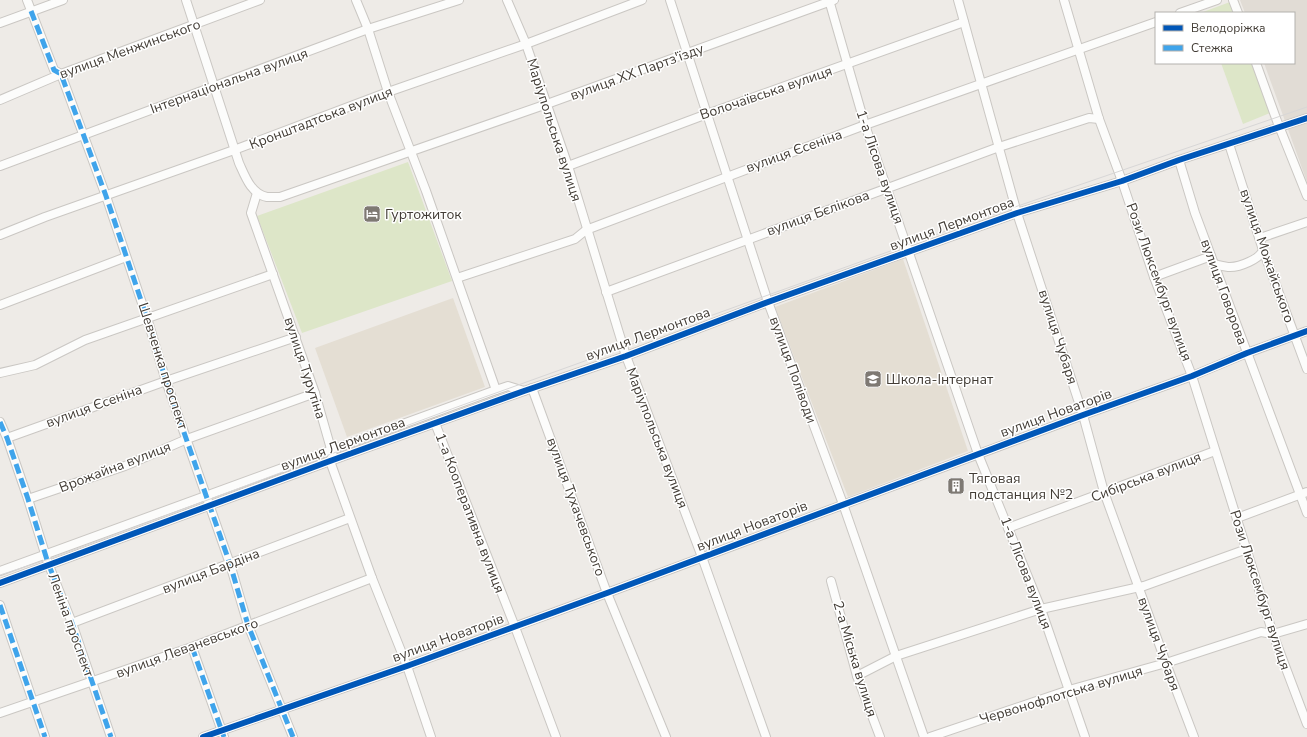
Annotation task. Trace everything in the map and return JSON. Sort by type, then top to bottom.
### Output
[{"type":"street","name":"Шевченка проспект","points":[[27,0],[54,70],[61,74],[106,196],[147,318],[166,381],[230,564],[248,625],[293,737]]},
{"type":"street","points":[[0,23],[63,0]]},
{"type":"street","points":[[186,0],[234,150],[249,184],[257,192]]},
{"type":"street","name":"вулиця Менжинського","points":[[0,100],[61,74],[260,0]]},
{"type":"street","points":[[356,0],[368,30],[388,92],[426,191],[496,390],[508,386],[524,391]]},
{"type":"street","name":"Інтернаціональна вулиця","points":[[0,166],[213,86],[368,30],[459,0]]},
{"type":"street","name":"Маріупольська вулиця","points":[[508,0],[526,44],[568,166],[586,230],[626,356],[702,557],[766,737]]},
{"type":"street","name":"Кронштадтська вулиця","points":[[0,235],[45,217],[234,150],[388,92],[526,44],[642,0]]},
{"type":"street","name":"вулиця Поліводи","points":[[670,0],[768,302],[843,504],[924,737]]},
{"type":"street","name":"вулиця Чубаря","points":[[958,0],[1017,213],[1083,415],[1104,492],[1194,737]]},
{"type":"street","name":"Рози Люксембург вулиця","points":[[1064,0],[1100,119],[1154,277],[1192,376],[1273,634],[1307,724]]},
{"type":"street","points":[[1183,12],[1217,0]]},
{"type":"street","points":[[1233,0],[1238,12]]},
{"type":"street","name":"вулиця XX Партз'їзду","points":[[257,192],[266,197],[280,197],[547,104],[831,1]]},
{"type":"street","name":"1-а Лісова вулиця","points":[[831,1],[847,64],[886,188],[978,454],[1041,609],[1085,737]]},
{"type":"street","name":"Волочаївська вулиця","points":[[568,166],[707,114],[964,22]]},
{"type":"street","name":"вулиця Єсеніна","points":[[456,278],[575,239],[586,230],[727,176],[865,125],[1155,22]]},
{"type":"street","points":[[1256,64],[1307,196]]},
{"type":"street","name":"вулиця Бєлікова","points":[[606,292],[999,147],[1089,118],[1100,119]]},
{"type":"street","name":"вулиця Лермонтова","points":[[0,583],[330,461],[532,388],[626,356],[768,302],[909,253],[1017,213],[1122,181],[1307,118]]},
{"type":"street","name":"вулиця Можайського","points":[[1229,144],[1263,250],[1307,369]]},
{"type":"street","name":"вулиця Говорова","points":[[1180,160],[1195,214],[1247,353],[1304,493],[1307,513]]},
{"type":"street","name":"вулиця Турутіна","points":[[257,192],[251,213],[315,393],[333,456],[330,461],[372,578],[407,666],[430,737]]},
{"type":"street","points":[[1260,238],[1307,222]]},
{"type":"street","points":[[1214,264],[1231,267],[1248,263],[1262,254],[1263,250]]},
{"type":"street","points":[[1154,277],[1211,256]]},
{"type":"street","points":[[0,305],[126,257]]},
{"type":"street","points":[[0,373],[35,365],[85,340],[273,274]]},
{"type":"street","name":"вулиця Новаторів","points":[[203,737],[222,734],[282,710],[607,593],[843,504],[1192,376],[1247,353],[1307,332]]},
{"type":"street","name":"вулиця Єсеніна","points":[[7,438],[166,381],[296,337]]},
{"type":"street","name":"вулиця Тухачевського","points":[[532,388],[607,593],[666,737]]},
{"type":"street","name":"вулиця Лермонтова","points":[[0,571],[496,390]]},
{"type":"street","name":"Врожайна вулиця","points":[[28,498],[125,466],[187,439],[315,393]]},
{"type":"street","name":"Леніна проспект","points":[[0,422],[7,438],[46,555],[72,623],[111,737]]},
{"type":"street","name":"1-а Кооперативна вулиця","points":[[435,423],[515,626],[556,737]]},
{"type":"street","name":"Сибірська вулиця","points":[[1008,528],[1215,451]]},
{"type":"street","points":[[1237,518],[1304,493]]},
{"type":"street","name":"вулиця Бардіна","points":[[72,623],[350,518]]},
{"type":"street","points":[[857,676],[896,656],[1041,609],[1138,586],[1144,586],[1247,548]]},
{"type":"street","name":"вулиця Леваневського","points":[[0,713],[192,647],[372,578]]},
{"type":"street","name":"2-а Міська вулиця","points":[[830,581],[857,676],[880,737]]},
{"type":"street","points":[[0,605],[45,737]]},
{"type":"street","name":"Червонофлотська вулиця","points":[[930,737],[1069,690],[1166,663],[1261,632],[1273,634],[1307,624]]},
{"type":"street","points":[[192,647],[222,734]]},
{"type":"shaded area","points":[[1240,0],[1307,0],[1307,182],[1264,64],[1295,64],[1295,12],[1245,12]]},
{"type":"shaded area","name":"Школа-Інтернат","points":[[903,259],[968,451],[848,497],[775,307]]},
{"type":"shaded area","points":[[453,298],[485,387],[347,437],[315,348]]},
{"type":"green space","points":[[1230,2],[1234,12],[1203,12]]},
{"type":"green space","points":[[1221,64],[1252,64],[1270,113],[1243,124]]},
{"type":"green space","points":[[408,162],[452,281],[302,333],[257,216]]},
{"type":"tram line","points":[[0,575],[52,558],[457,407],[971,222],[1307,107]]},
{"type":"marked path","points":[[31,11],[54,70],[61,74],[106,196],[147,318],[166,381],[230,564],[248,625],[293,737]]},
{"type":"marked path","points":[[0,422],[28,499],[48,563],[72,623],[111,737]]},
{"type":"marked path","points":[[0,605],[45,737]]},
{"type":"marked path","points":[[192,647],[224,737]]},
{"type":"cycle path","points":[[0,583],[330,461],[626,356],[768,302],[1017,213],[1122,181],[1179,160],[1307,118]]},
{"type":"cycle path","points":[[203,737],[407,666],[607,593],[1083,415],[1192,376],[1247,353],[1307,331]]},
{"type":"place","name":"Гуртожиток","points":[[372,214]]},
{"type":"place","name":"Школа-Інтернат","points":[[873,379]]},
{"type":"place","name":"Тяговая подстанция №2","points":[[956,486]]}]
